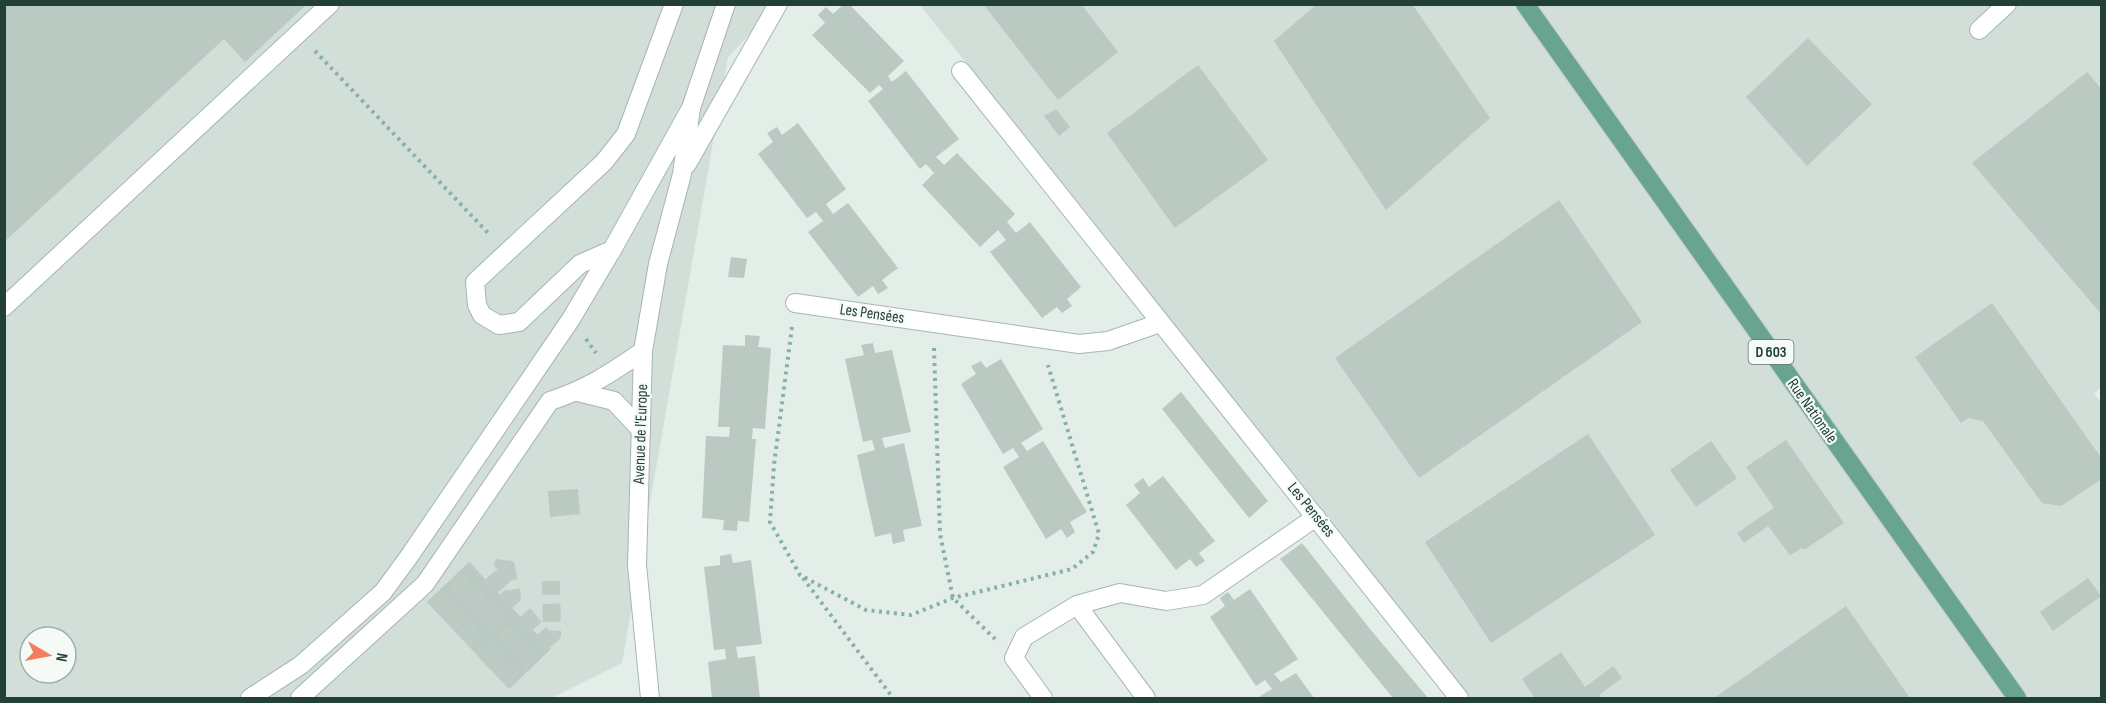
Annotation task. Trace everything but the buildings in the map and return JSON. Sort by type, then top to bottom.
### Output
[{"type":"main road","name":"Rue Nationale","points":[[1526,4],[2017,699]]},
{"type":"street","points":[[4,307],[330,4]]},
{"type":"street","points":[[612,250],[580,264],[519,322],[499,325],[482,315],[477,305],[476,282],[604,162],[626,134],[674,4]]},
{"type":"street","name":"Avenue de l'Europe","points":[[650,699],[637,565],[643,351],[658,264],[682,174],[691,108],[726,4]]},
{"type":"street","name":"Avenue de l'Europe","points":[[682,174],[778,4]]},
{"type":"street","points":[[1979,30],[2007,4]]},
{"type":"street","name":"Les Pensées","points":[[961,72],[1459,699]]},
{"type":"street","points":[[250,699],[301,665],[383,592],[570,319],[612,250],[691,108]]},
{"type":"street","name":"Les Pensées","points":[[795,303],[1079,344],[1108,341],[1160,323]]},
{"type":"street","points":[[300,699],[425,584],[550,401],[578,392],[643,351]]},
{"type":"street","points":[[578,392],[614,401],[641,430]]},
{"type":"street","points":[[530,452],[540,415]]},
{"type":"street","points":[[1043,699],[1014,658],[1024,637],[1077,605],[1120,593],[1166,601],[1203,595],[1316,517]]},
{"type":"street","points":[[1077,605],[1146,699]]},
{"type":"path","points":[[298,34],[507,253]]},
{"type":"path","points":[[795,303],[774,465],[770,522],[801,575],[893,699]]},
{"type":"path","points":[[570,319],[611,373]]},
{"type":"path","points":[[933,323],[940,534],[953,598],[1014,658]]},
{"type":"path","points":[[801,575],[866,610],[911,615],[953,598],[1072,569],[1093,552],[1099,534],[1040,338]]},
{"type":"shaded area","points":[[4,5],[778,5],[728,57],[622,663],[551,698],[5,698]]},
{"type":"shaded area","points":[[920,5],[2101,5],[2102,386],[2094,394],[2102,403],[2101,698],[1471,698]]},
{"type":"tunnel","points":[[463,640],[512,596],[504,558]]},
{"type":"tunnel","points":[[448,624],[502,577],[504,560]]},
{"type":"tunnel","points":[[433,608],[477,570]]},
{"type":"tunnel","points":[[500,679],[552,634],[551,581]]},
{"type":"tunnel","points":[[483,662],[536,615]]}]
